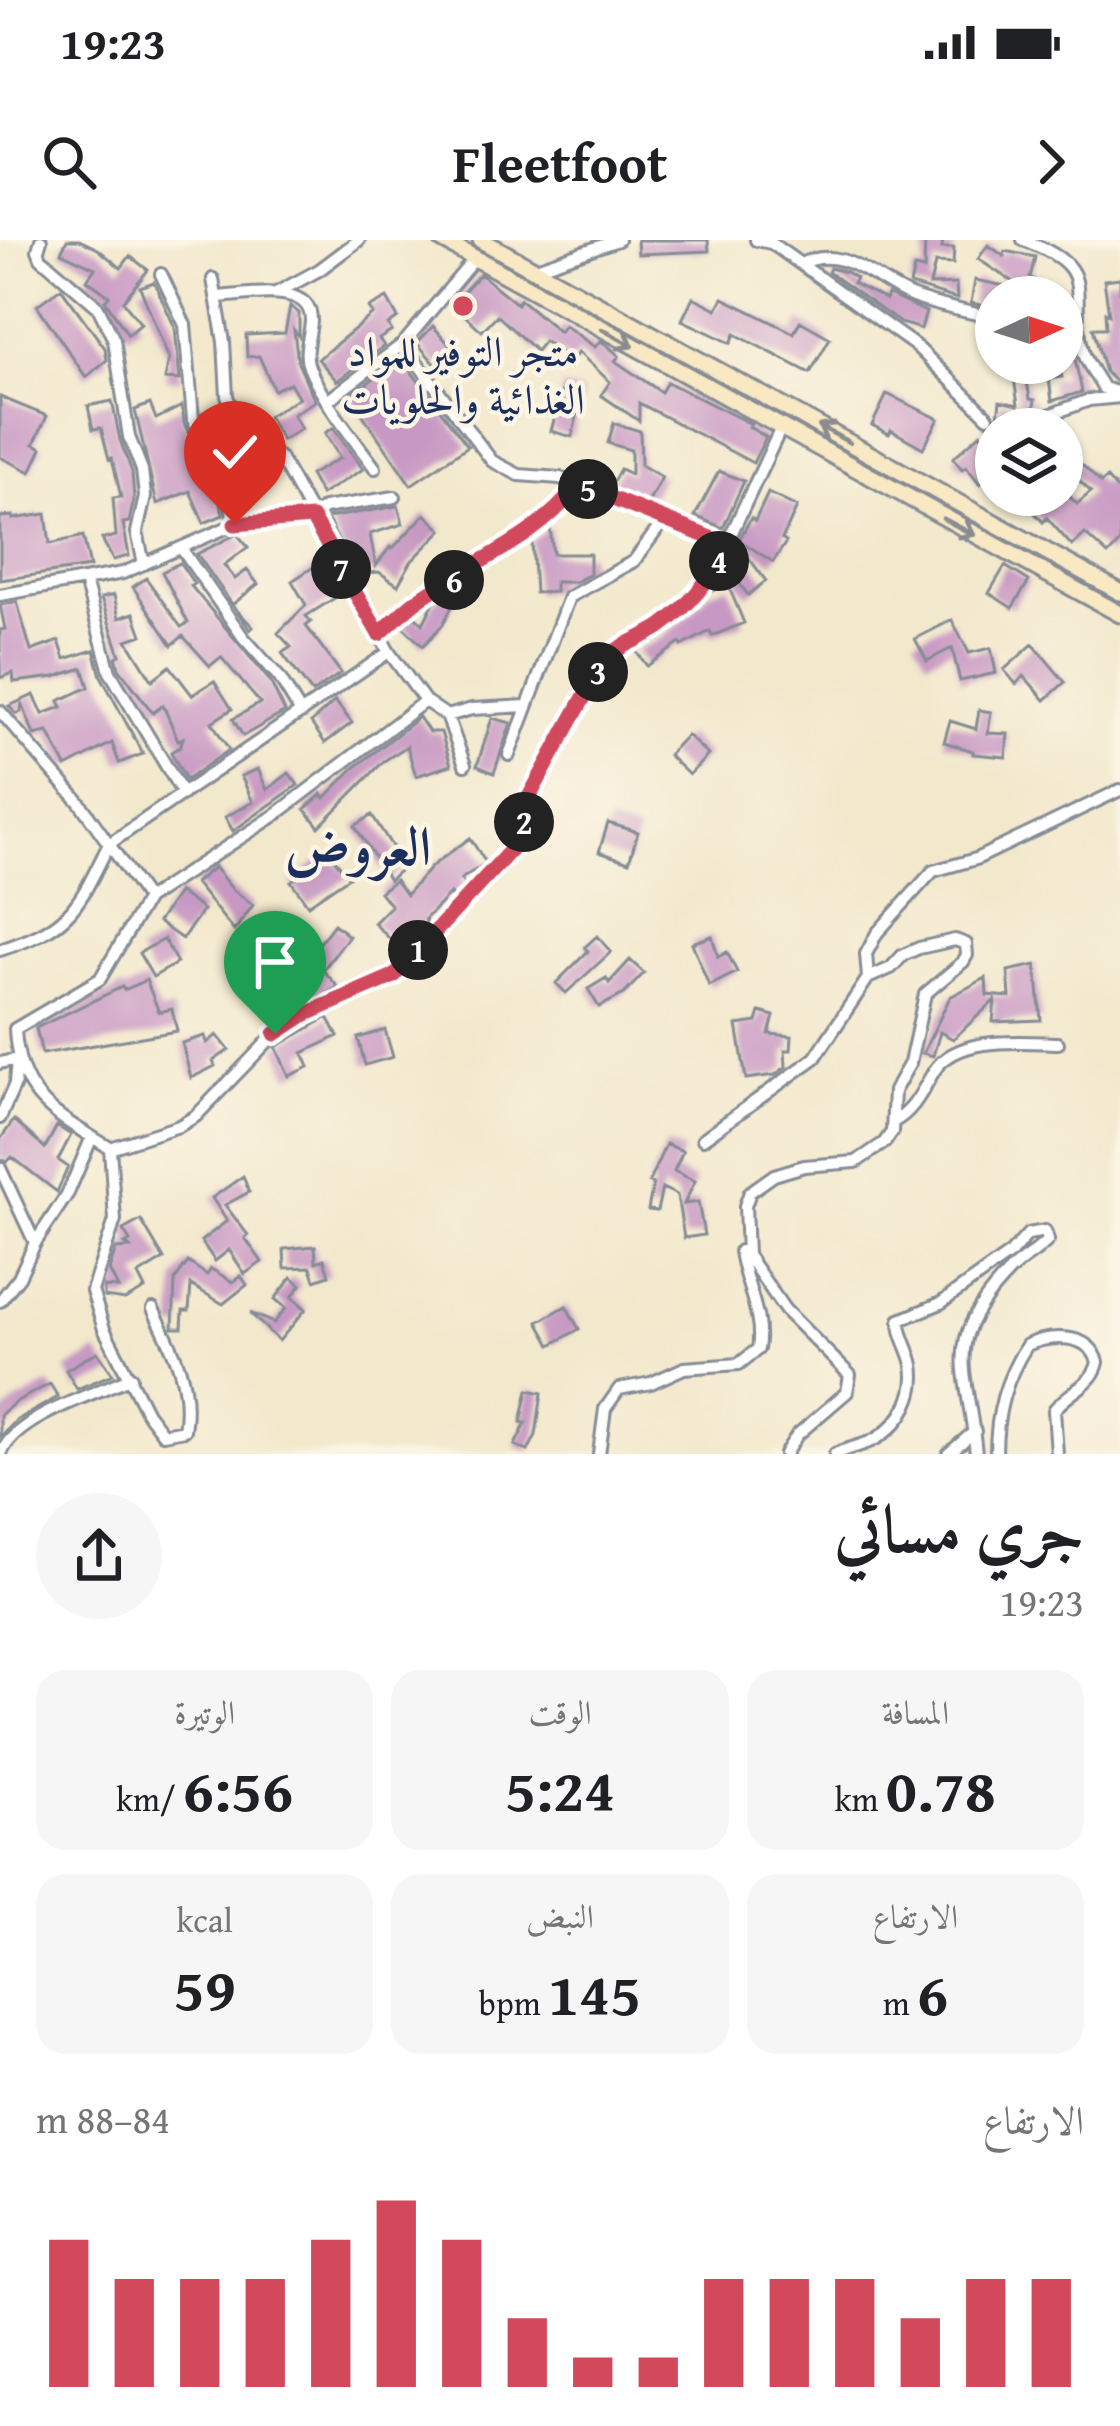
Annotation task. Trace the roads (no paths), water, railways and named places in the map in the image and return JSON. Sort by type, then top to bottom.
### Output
[{"type":"main road","points":[[442,240],[1120,614]]},
{"type":"main road","points":[[481,240],[1120,592]]},
{"type":"main road","points":[[541,296],[550,278]]},
{"type":"main road","points":[[901,495],[910,476]]},
{"type":"street","points":[[41,240],[41,258],[98,307],[114,340],[129,437],[146,496],[137,532],[144,564]]},
{"type":"street","points":[[271,295],[319,270],[359,240]]},
{"type":"street","points":[[533,269],[618,240]]},
{"type":"street","points":[[756,240],[772,243],[917,347],[979,408]]},
{"type":"street","points":[[1023,240],[1054,245],[1070,264],[1078,289],[1084,357],[1103,388],[1120,395]]},
{"type":"street","points":[[801,264],[829,257],[857,265],[912,297],[975,313]]},
{"type":"street","points":[[327,401],[403,344],[475,258]]},
{"type":"street","points":[[161,274],[185,325],[194,419],[228,492],[235,524]]},
{"type":"street","points":[[213,279],[227,396],[235,417],[251,438],[280,458],[389,652],[425,701],[447,716],[465,765]]},
{"type":"street","points":[[217,297],[292,293],[310,310],[306,362],[327,401],[375,467]]},
{"type":"street","points":[[403,344],[492,460],[519,476],[560,478],[728,545]]},
{"type":"street","points":[[1068,408],[1120,395]]},
{"type":"street","points":[[16,1059],[35,1098],[110,1148],[196,1116],[275,1034],[304,1015],[394,976],[522,838],[529,797],[603,663],[612,652],[657,629],[687,605],[712,575],[780,430]]},
{"type":"street","points":[[379,634],[415,602],[496,556],[544,521],[578,485]]},
{"type":"street","points":[[0,595],[85,581],[144,564],[235,524],[312,518],[324,508],[394,497]]},
{"type":"street","points":[[509,755],[569,596],[634,561],[664,519]]},
{"type":"street","points":[[181,548],[301,713]]},
{"type":"street","points":[[85,581],[110,672],[183,794]]},
{"type":"street","points":[[0,950],[37,938],[78,907],[109,844],[389,652]]},
{"type":"street","points":[[0,1118],[15,1084],[16,1029],[100,979],[147,899],[274,815],[425,701]]},
{"type":"street","points":[[447,716],[472,709],[526,706]]},
{"type":"street","points":[[0,711],[80,802],[147,899]]},
{"type":"street","points":[[868,978],[866,954],[878,933],[933,872],[976,859],[1120,790]]},
{"type":"street","points":[[599,1454],[605,1409],[619,1388],[651,1383],[684,1368],[739,1364],[758,1349],[763,1324],[740,1252],[750,1192],[792,1168],[856,1162],[884,1143],[893,1122],[894,1091],[910,1063],[925,994],[963,962],[968,955],[966,944],[955,940],[919,947],[868,978],[814,1058],[703,1139]]},
{"type":"street","points":[[893,1122],[911,1109],[937,1065],[962,1050],[1018,1042],[1058,1043]]},
{"type":"street","points":[[0,1063],[16,1059]]},
{"type":"street","points":[[0,1301],[68,1193],[92,1137]]},
{"type":"street","points":[[110,1148],[115,1220],[92,1291],[104,1329],[147,1413],[163,1434],[184,1430],[189,1402],[178,1358],[153,1309]]},
{"type":"street","points":[[0,1168],[34,1243]]},
{"type":"street","points":[[835,1454],[880,1437],[914,1394],[911,1358],[900,1320],[940,1303],[1011,1253],[1028,1234],[1045,1232],[1048,1240],[1012,1269],[967,1332],[962,1348],[976,1454]]},
{"type":"street","points":[[743,1243],[785,1310],[850,1375],[847,1392],[796,1435],[785,1454]]},
{"type":"street","points":[[996,1454],[1000,1401],[1010,1371],[1027,1345],[1060,1336],[1090,1347],[1098,1362],[1092,1378],[1066,1394],[1054,1410],[1058,1454]]},
{"type":"street","points":[[1,1454],[16,1432],[33,1420],[131,1377]]},
{"type":"street","points":[[948,1454],[975,1431]]},
{"type":"place","name":"متجر التوفير للمواد الغذائية والحلويات","points":[[463,306]]},
{"type":"district","name":"العروض","points":[[358,845]]}]
